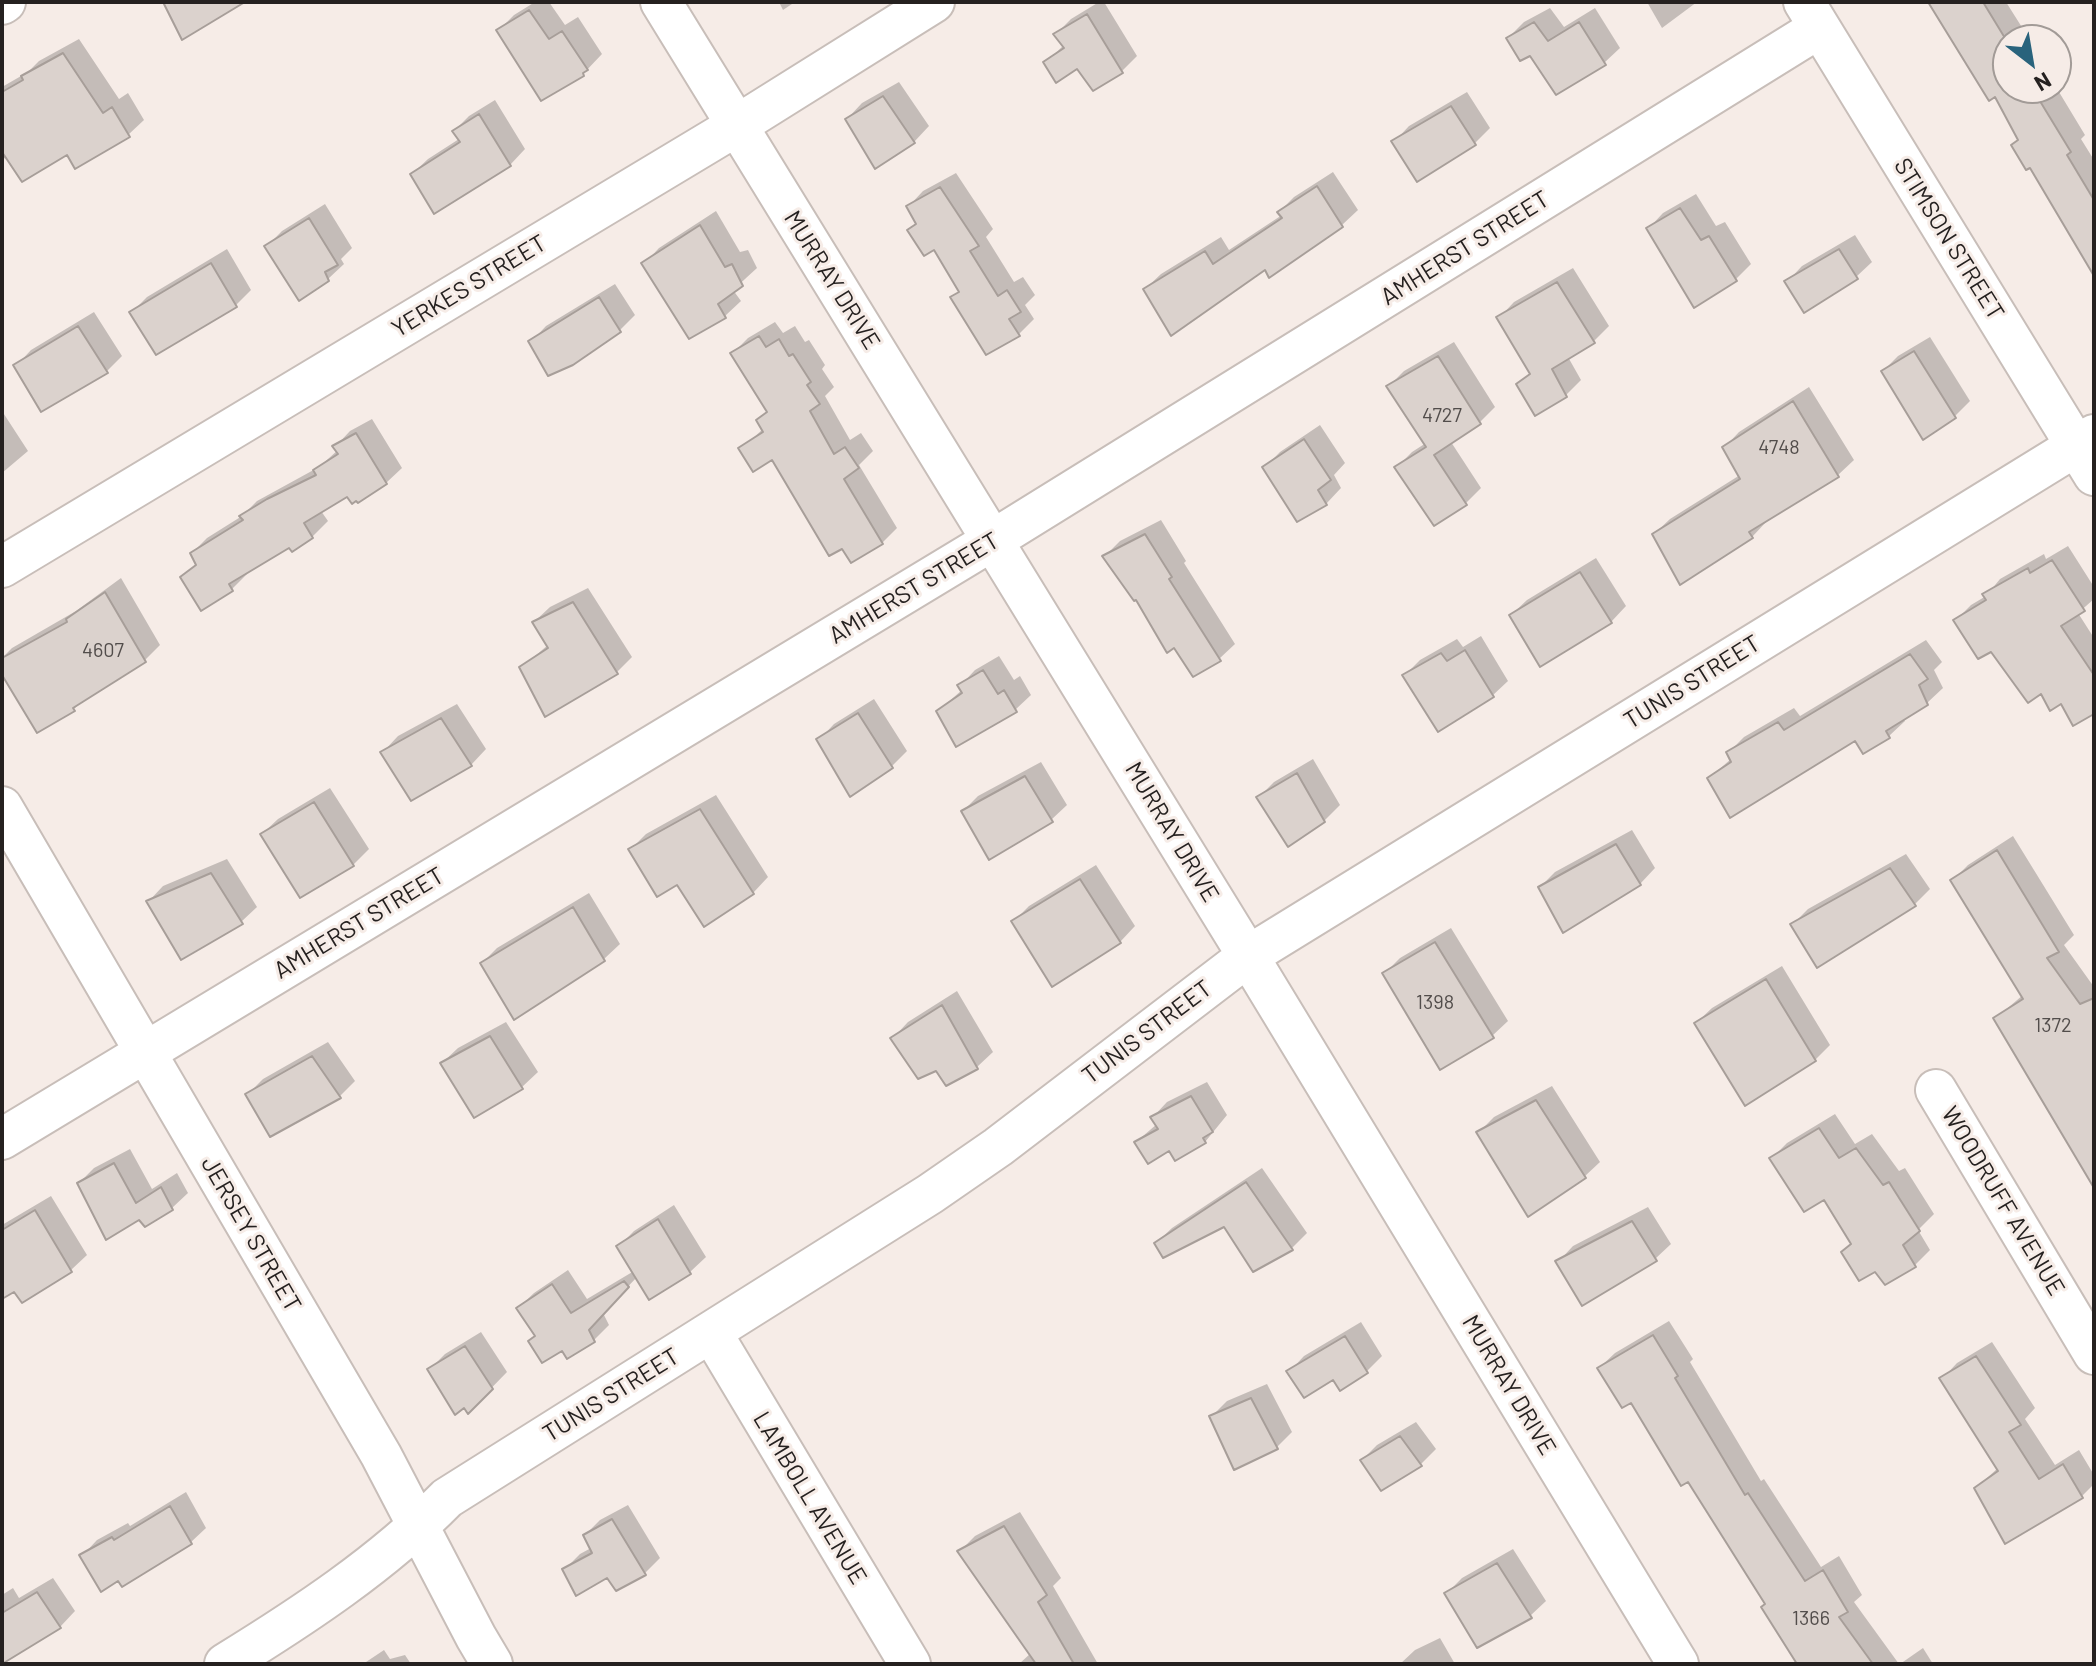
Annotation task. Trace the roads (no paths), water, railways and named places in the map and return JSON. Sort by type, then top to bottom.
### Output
[{"type":"street","name":"MURRAY DRIVE","points":[[661,2],[1248,956],[1678,1664]]},
{"type":"street","name":"YERKES STREET","points":[[2,567],[736,126],[934,2]]},
{"type":"street","name":"STIMSON STREET","points":[[1811,15],[2088,452]]},
{"type":"street","name":"AMHERST STREET","points":[[2,1139],[993,540],[1811,15]]},
{"type":"street","name":"TUNIS STREET","points":[[225,1664],[357,1577],[419,1526],[447,1498],[930,1194],[998,1147],[1248,956],[2088,452]]},
{"type":"street","name":"JERSEY STREET","points":[[2,807],[381,1455],[492,1664]]},
{"type":"street","name":"WOODRUFF AVENUE","points":[[1936,1090],[2094,1354]]},
{"type":"street","name":"LAMBOLL AVENUE","points":[[711,1332],[910,1664]]}]
